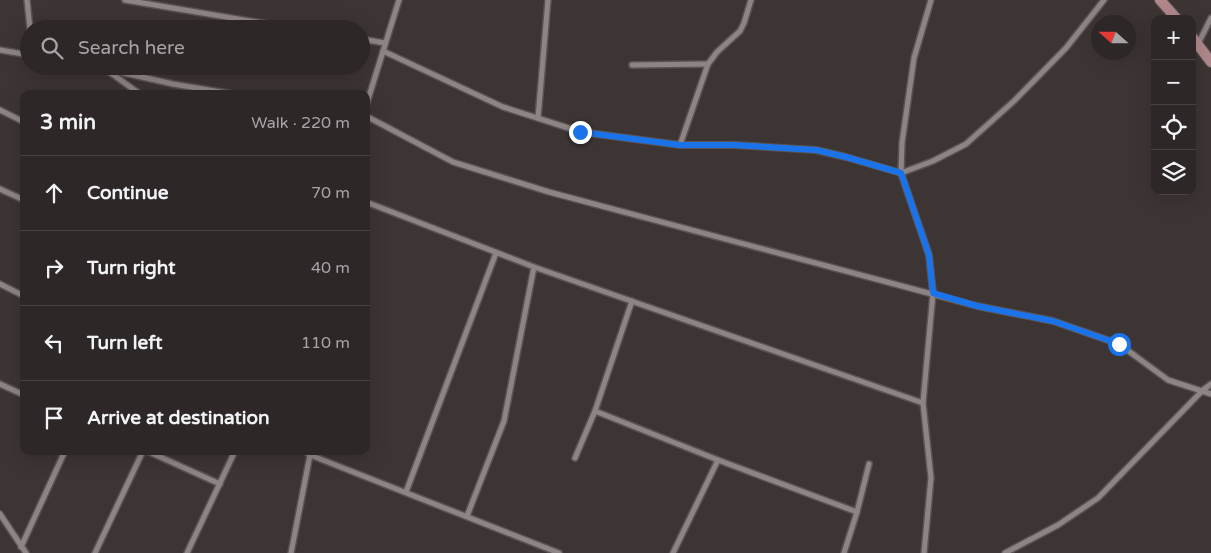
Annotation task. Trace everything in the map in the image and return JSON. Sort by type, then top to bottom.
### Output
[{"type":"street","points":[[27,0],[29,20]]},
{"type":"street","points":[[126,0],[245,20]]},
{"type":"street","points":[[370,93],[399,0]]},
{"type":"street","points":[[538,118],[548,0]]},
{"type":"street","points":[[680,145],[708,64],[717,52],[740,31],[751,0]]},
{"type":"street","points":[[924,553],[931,478],[923,403],[933,293],[929,255],[901,173],[902,142],[914,58],[931,0]]},
{"type":"street","points":[[383,51],[503,107],[580,132],[680,145],[734,145],[816,150],[901,173],[934,161],[966,144],[1014,101],[1066,48],[1104,0]]},
{"type":"street","points":[[1160,0],[1173,15]]},
{"type":"street","points":[[1196,40],[1211,18]]},
{"type":"street","points":[[370,40],[386,43]]},
{"type":"street","points":[[1196,42],[1211,62]]},
{"type":"street","points":[[0,50],[20,53]]},
{"type":"street","points":[[632,65],[708,64]]},
{"type":"street","points":[[113,75],[134,90]]},
{"type":"street","points":[[132,75],[209,90]]},
{"type":"street","points":[[0,110],[20,120]]},
{"type":"street","points":[[370,118],[453,162],[549,192],[977,306],[1070,326],[1119,344],[1168,380],[1211,394]]},
{"type":"street","points":[[0,189],[20,198]]},
{"type":"street","points":[[370,204],[534,267],[923,403]]},
{"type":"street","points":[[406,492],[496,252]]},
{"type":"street","points":[[467,516],[504,421],[534,267]]},
{"type":"street","points":[[0,284],[20,294]]},
{"type":"street","points":[[576,458],[595,411],[632,301]]},
{"type":"street","points":[[0,384],[20,393]]},
{"type":"street","points":[[1005,553],[1058,525],[1098,498],[1211,384]]},
{"type":"street","points":[[595,411],[857,512]]},
{"type":"street","points":[[21,547],[63,455]]},
{"type":"street","points":[[95,553],[141,455]]},
{"type":"street","points":[[156,455],[220,484]]},
{"type":"street","points":[[187,553],[233,455]]},
{"type":"street","points":[[291,553],[310,455],[559,553]]},
{"type":"street","points":[[673,553],[718,460]]},
{"type":"street","points":[[844,553],[869,464]]},
{"type":"street","points":[[0,514],[26,553]]},
{"type":"route","points":[[580,132],[680,145],[734,145],[816,150],[901,173],[929,255],[933,293],[977,306],[1053,321],[1119,344]]}]
